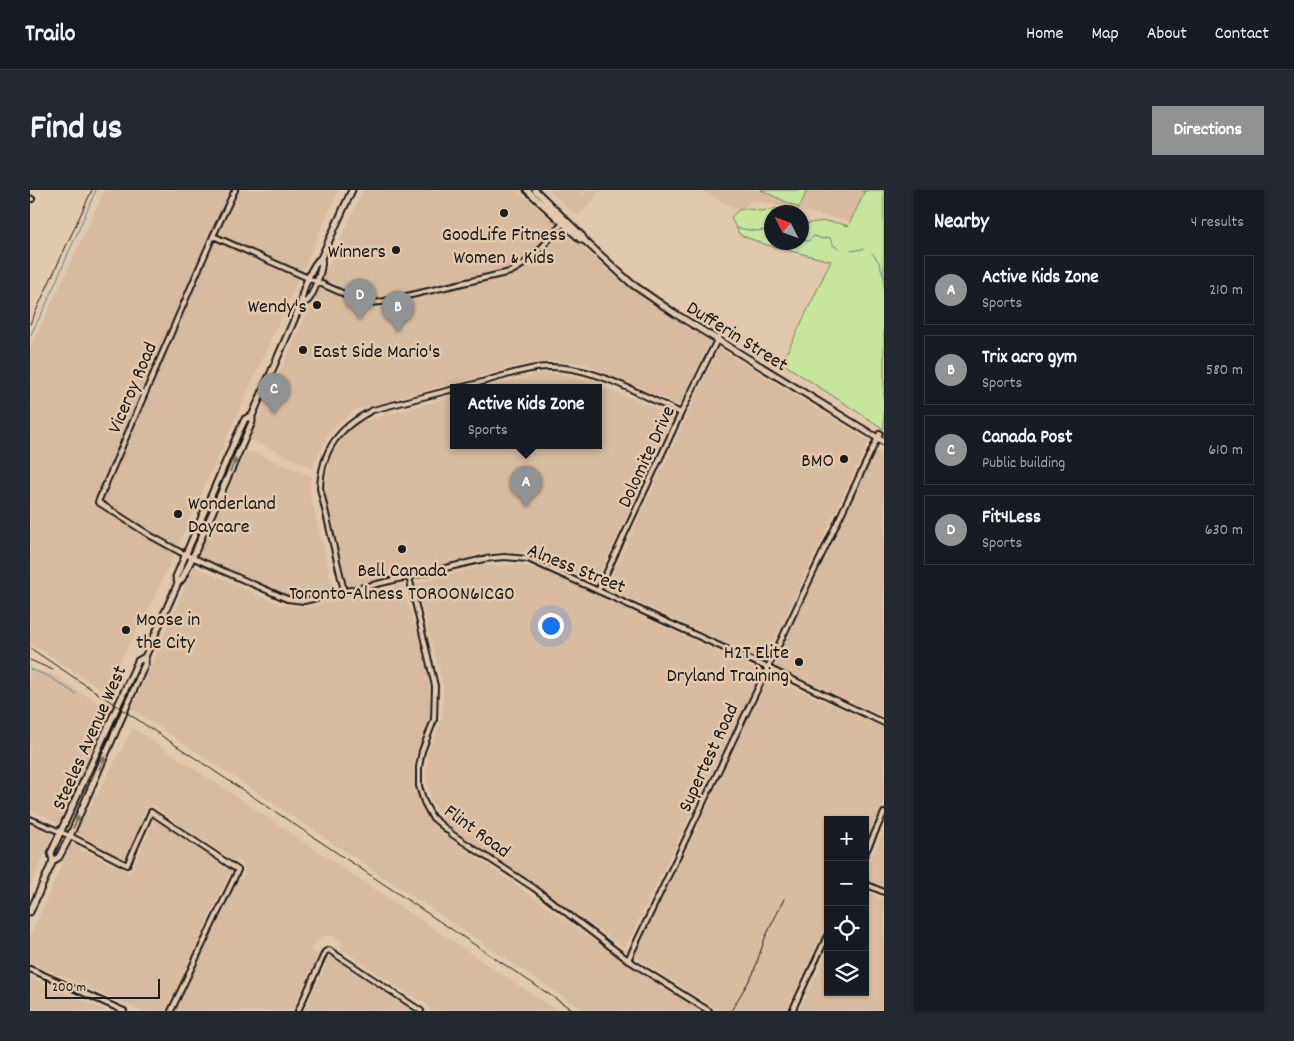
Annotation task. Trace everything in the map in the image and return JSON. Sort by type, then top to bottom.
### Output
[{"type":"main road","name":"Steeles Avenue West","points":[[301,304],[308,300],[322,267],[321,258],[352,190]]},
{"type":"main road","name":"Dufferin Street","points":[[527,190],[582,236],[585,241],[632,284],[674,313],[878,435],[884,442]]},
{"type":"main road","name":"Dufferin Street","points":[[535,190],[565,222]]},
{"type":"main road","name":"Steeles Avenue West","points":[[53,861],[51,853],[138,661],[144,656],[178,583],[182,579],[192,558],[244,442],[252,422],[252,416],[301,304],[301,297],[316,261],[321,258]]},
{"type":"main road","name":"Steeles Avenue West","points":[[178,583],[176,577],[236,438],[245,419],[252,416]]},
{"type":"main road","points":[[236,438],[244,442]]},
{"type":"main road","name":"Steeles Avenue West","points":[[30,912],[53,861],[59,857],[70,836],[145,664],[144,656]]},
{"type":"street","name":"Viceroy Road","points":[[186,555],[151,536],[98,502],[213,236],[235,190]]},
{"type":"street","points":[[213,236],[358,300],[370,303],[510,272],[535,255],[565,222]]},
{"type":"street","name":"Dolomite Drive","points":[[598,591],[720,334]]},
{"type":"street","points":[[474,384],[536,368],[562,368],[585,371],[605,378],[681,414]]},
{"type":"street","points":[[344,591],[320,488],[320,474],[329,450],[340,432],[354,420],[373,410],[450,390]]},
{"type":"street","name":"Supertest Road","points":[[628,960],[878,435]]},
{"type":"street","name":"Alness Street","points":[[186,555],[287,599],[304,601],[408,578],[465,563],[504,557],[528,560],[884,723]]},
{"type":"street","name":"Flint Road","points":[[408,578],[435,686],[434,720],[422,751],[419,767],[419,786],[424,802],[432,817],[453,835],[534,888],[628,960],[708,1011]]},
{"type":"street","points":[[30,819],[62,832],[127,865],[151,812],[238,870],[171,1011]]},
{"type":"street","points":[[869,845],[884,813]]},
{"type":"street","points":[[869,886],[884,892]]},
{"type":"street","points":[[792,1011],[824,943]]},
{"type":"street","points":[[298,1011],[326,952],[329,950],[332,950],[421,1011]]},
{"type":"street","points":[[30,969],[124,1011]]},
{"type":"shaded area","points":[[105,190],[339,190],[151,605],[104,691],[30,643],[30,349]]},
{"type":"shaded area","points":[[363,190],[517,190],[625,284],[653,305],[710,342],[680,405],[585,364],[551,361],[525,364],[354,410],[328,434],[313,468],[249,439]]},
{"type":"shaded area","points":[[549,190],[585,190],[577,200],[588,190],[601,190],[579,216]]},
{"type":"shaded area","points":[[700,190],[866,190],[850,221],[809,212],[809,205],[775,205],[751,200],[740,211]]},
{"type":"shaded area","points":[[719,348],[869,441],[764,661],[606,588]]},
{"type":"shaded area","points":[[540,373],[564,374],[596,384],[500,384]]},
{"type":"shaded area","points":[[602,386],[673,416],[596,582],[527,552],[493,552],[348,586],[325,494],[330,459],[344,435],[358,422],[450,398],[450,449],[602,449]]},
{"type":"shaded area","points":[[875,450],[884,456],[884,717],[773,665],[831,547]]},
{"type":"shaded area","points":[[250,451],[311,476],[310,493],[334,589],[293,597],[283,595],[199,556],[244,453]]},
{"type":"shaded area","points":[[517,565],[542,570],[761,672],[625,948],[444,824],[431,800],[425,775],[428,753],[443,716],[443,686],[416,583],[481,566]]},
{"type":"shaded area","points":[[194,566],[281,605],[308,607],[402,585],[422,649],[432,692],[432,713],[414,760],[414,780],[421,806],[438,830],[640,973],[701,1011],[584,1011],[132,709]]},
{"type":"shaded area","points":[[30,669],[50,673],[110,710],[60,824],[30,809]]},
{"type":"shaded area","points":[[768,676],[884,728],[884,802],[869,834],[869,816],[824,816],[824,930],[786,1011],[719,1011],[633,955],[694,835]]},
{"type":"shaded area","points":[[133,728],[557,1011],[432,1011],[425,1002],[416,999],[341,949],[342,940],[330,935],[324,936],[316,942],[311,950],[318,955],[292,1011],[176,1011],[237,881],[242,878],[246,869],[239,861],[232,860],[159,810],[154,804],[147,808],[141,818],[141,827],[124,860],[76,833]]},
{"type":"shaded area","points":[[155,819],[231,870],[166,1011],[141,1011],[30,962],[30,936],[71,844],[130,873]]},
{"type":"shaded area","points":[[30,824],[53,836],[30,887]]},
{"type":"shaded area","points":[[884,830],[884,887],[869,880],[869,863]]},
{"type":"shaded area","points":[[869,893],[884,900],[884,1011],[799,1011],[824,959],[824,996],[869,996]]},
{"type":"shaded area","points":[[330,956],[412,1011],[304,1011]]},
{"type":"shaded area","points":[[30,977],[107,1011],[30,1011]]},
{"type":"green space","points":[[761,190],[807,190],[800,205],[793,205]]},
{"type":"green space","points":[[866,190],[884,190],[884,429],[782,363],[831,261],[787,250],[809,250],[809,223],[827,222],[848,226],[864,194],[862,191],[865,192]]},
{"type":"green space","points":[[742,209],[764,211],[764,244],[740,235],[731,218]]},
{"type":"waterway","points":[[30,336],[44,309],[96,190]]},
{"type":"waterway","points":[[738,228],[764,230]]},
{"type":"waterway","points":[[809,240],[814,236],[823,239],[829,237],[834,246],[838,248]]},
{"type":"waterway","points":[[851,251],[863,249]]},
{"type":"waterway","points":[[872,253],[879,262],[884,277]]},
{"type":"waterway","points":[[30,669],[48,676],[76,694]]},
{"type":"railway","points":[[30,324],[92,190]]},
{"type":"railway","points":[[30,648],[574,1011]]},
{"type":"railway","points":[[30,660],[53,670]]},
{"type":"railway","points":[[731,1011],[753,974],[765,938],[784,899]]},
{"type":"place","name":"GoodLife Fitness Women & Kids","points":[[504,213]]},
{"type":"place","name":"Winners","points":[[396,250]]},
{"type":"place","name":"Wendy's","points":[[317,305]]},
{"type":"place","name":"Fit4Less","points":[[360,320]]},
{"type":"place","name":"Trix acro gym","points":[[398,332]]},
{"type":"place","name":"East Side Mario's","points":[[303,350]]},
{"type":"place","name":"Canada Post","points":[[274,414]]},
{"type":"place","name":"BMO","points":[[844,459]]},
{"type":"place","name":"Active Kids Zone","points":[[526,507]]},
{"type":"place","name":"Wonderland Daycare","points":[[178,514]]},
{"type":"place","name":"Bell Canada Toronto-Alness TOROON61CG0","points":[[402,549]]},
{"type":"place","name":"Moose in the City","points":[[126,630]]},
{"type":"place","name":"H2T Elite Dryland Training","points":[[799,662]]}]
